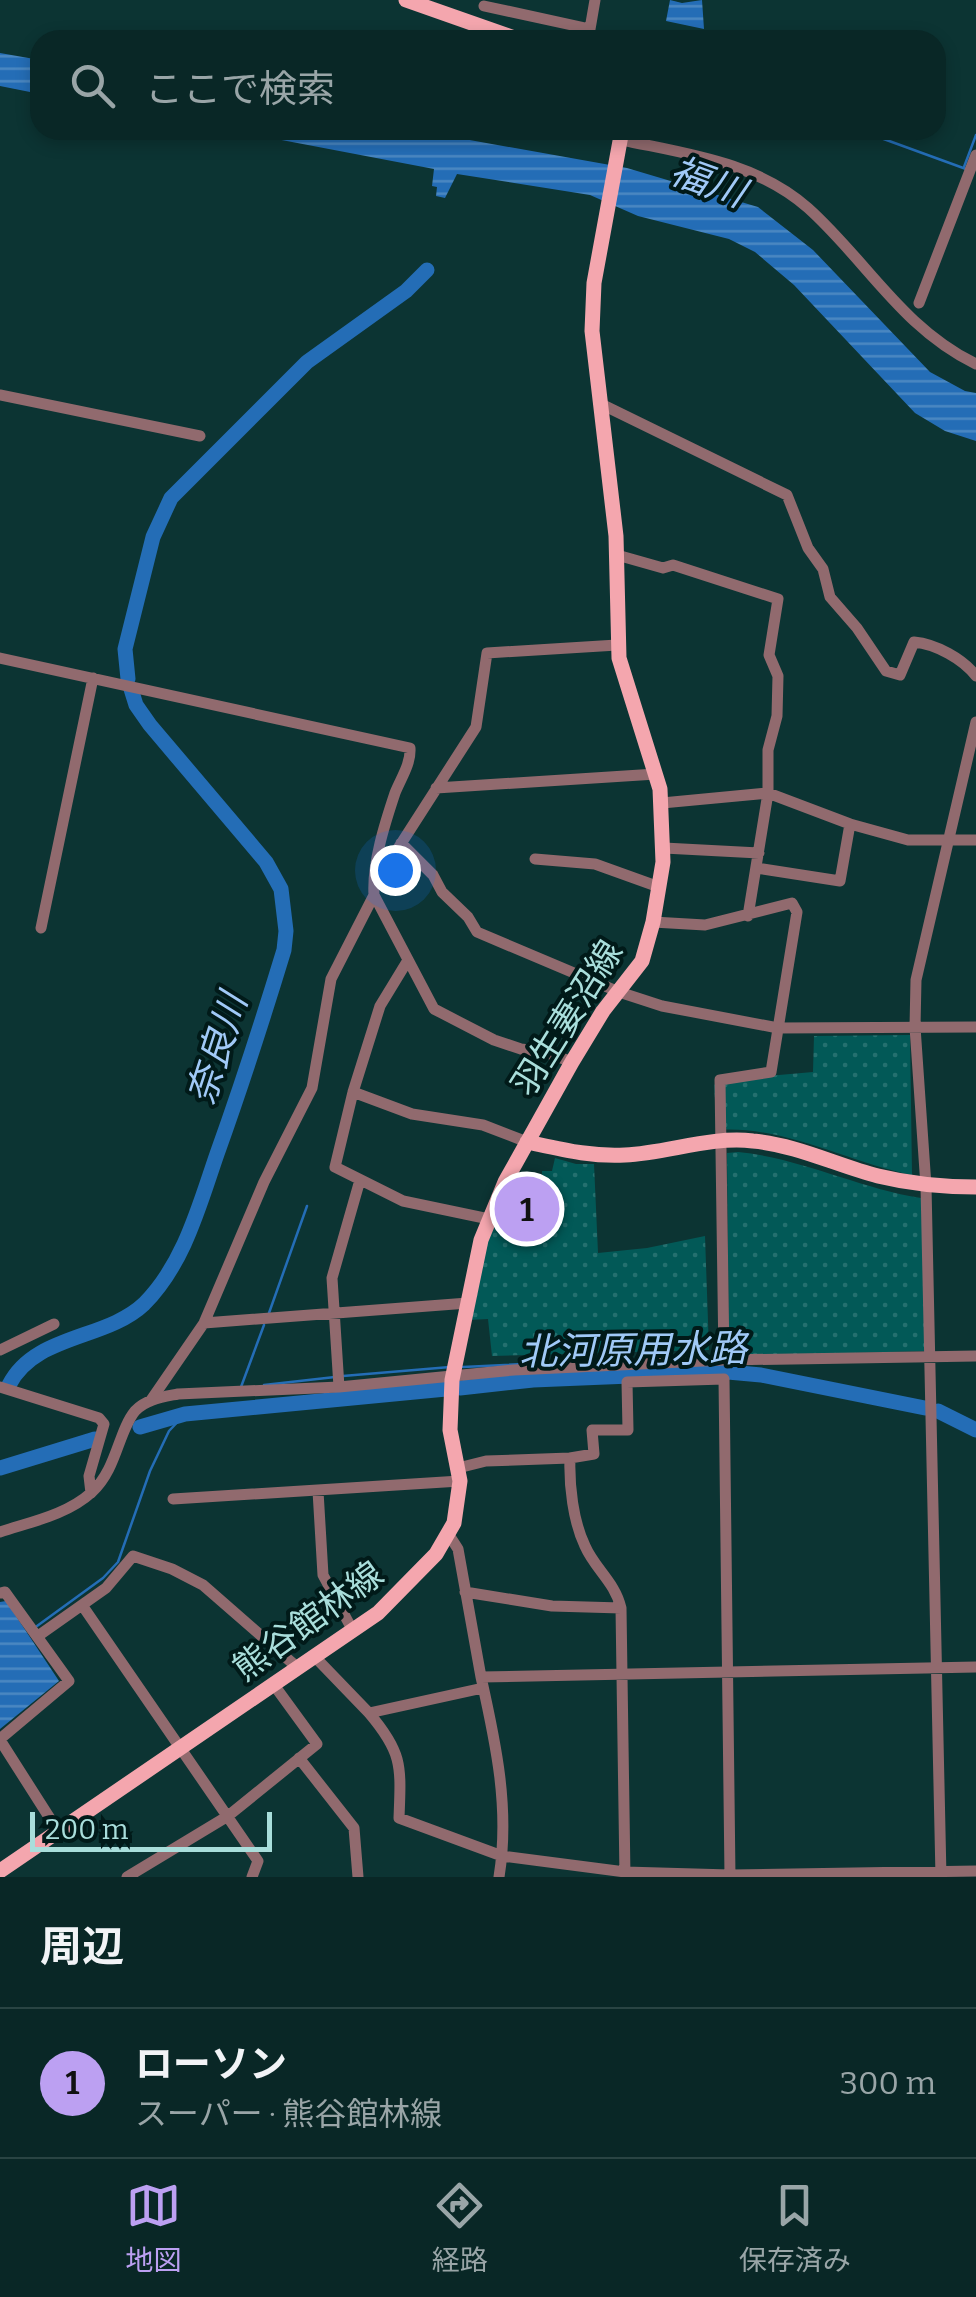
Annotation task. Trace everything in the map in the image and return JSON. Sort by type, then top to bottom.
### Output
[{"type":"main road","points":[[406,0],[493,30]]},
{"type":"main road","name":"羽生妻沼線","points":[[622,140],[592,313],[617,555],[618,645],[623,681],[656,774],[664,848],[654,922],[642,961],[572,1062],[527,1142],[611,1156],[719,1140],[779,1145],[875,1176],[926,1186],[976,1187]]},
{"type":"main road","name":"熊谷館林線","points":[[0,1870],[378,1613],[409,1584],[449,1535],[458,1511],[459,1474],[450,1430],[452,1384],[468,1303],[489,1218],[527,1142]]},
{"type":"street","points":[[480,25],[485,3],[590,28],[595,0]]},
{"type":"street","points":[[630,140],[722,162],[778,187],[808,208],[875,283],[932,338],[976,364]]},
{"type":"street","points":[[919,303],[976,155]]},
{"type":"street","points":[[0,395],[200,436]]},
{"type":"street","points":[[601,404],[786,494],[808,548],[823,569],[830,596],[858,628],[886,671],[900,675],[914,642],[926,643],[959,660],[976,676]]},
{"type":"street","points":[[617,555],[663,568],[673,566],[778,599],[769,655],[778,676],[777,716],[768,750],[768,793],[748,916]]},
{"type":"street","points":[[152,1400],[204,1324],[264,1182],[312,1088],[331,979],[374,890],[476,727],[487,653],[618,645]]},
{"type":"street","points":[[0,658],[410,748],[374,890],[408,960],[434,1010],[494,1040],[572,1062]]},
{"type":"street","points":[[41,928],[93,678]]},
{"type":"street","points":[[941,1874],[926,1186],[915,1027],[916,980],[976,722]]},
{"type":"street","points":[[436,788],[656,774]]},
{"type":"street","points":[[662,802],[768,793],[850,824],[908,840],[976,840]]},
{"type":"street","points":[[756,868],[840,881],[850,824]]},
{"type":"street","points":[[401,844],[433,874],[442,892],[468,917],[477,932],[662,1006],[778,1028],[976,1026]]},
{"type":"street","points":[[664,848],[758,853]]},
{"type":"street","points":[[535,858],[595,864],[660,887]]},
{"type":"street","points":[[654,922],[705,925],[792,903],[798,912],[772,1072],[720,1080],[724,1360]]},
{"type":"street","points":[[408,960],[380,1006],[352,1092],[335,1167],[403,1201],[489,1218]]},
{"type":"street","points":[[352,1092],[412,1114],[483,1125],[527,1142]]},
{"type":"street","points":[[339,1386],[332,1278],[360,1180]]},
{"type":"street","points":[[204,1324],[468,1303]]},
{"type":"street","points":[[0,1350],[54,1324]]},
{"type":"street","points":[[0,1532],[63,1511],[91,1493],[107,1473],[135,1411],[152,1400],[178,1394],[452,1384],[514,1370],[724,1360],[976,1356]]},
{"type":"street","points":[[173,1499],[318,1491],[459,1474],[486,1460],[594,1454],[592,1430],[628,1430],[626,1382],[724,1379],[730,1876]]},
{"type":"street","points":[[0,1387],[99,1418],[104,1424],[89,1476],[91,1493]]},
{"type":"street","points":[[570,1458],[569,1483],[584,1546],[616,1590],[621,1608],[625,1875]]},
{"type":"street","points":[[318,1491],[324,1575],[352,1632]]},
{"type":"street","points":[[449,1535],[458,1549],[501,1779],[504,1814],[499,1877]]},
{"type":"street","points":[[38,1636],[106,1588],[133,1556],[203,1585],[298,1668]]},
{"type":"street","points":[[0,1593],[4,1592],[70,1681],[0,1739],[58,1831]]},
{"type":"street","points":[[465,1592],[552,1606],[621,1608]]},
{"type":"street","points":[[82,1605],[258,1861],[252,1877]]},
{"type":"street","points":[[315,1657],[392,1740],[401,1772],[399,1818],[502,1856],[625,1875],[976,1871]]},
{"type":"street","points":[[368,1712],[482,1683],[622,1673],[976,1667]]},
{"type":"street","points":[[127,1877],[228,1816],[317,1744],[274,1685]]},
{"type":"street","points":[[299,1758],[354,1828],[358,1877]]},
{"type":"shaded area","points":[[910,1035],[912,1175],[767,1133],[717,1130],[714,1085],[720,1080],[813,1072],[814,1036]]},
{"type":"shaded area","points":[[727,1153],[784,1160],[921,1198],[927,1351],[729,1356]]},
{"type":"shaded area","points":[[555,1158],[594,1164],[598,1253],[705,1236],[709,1350],[492,1356],[488,1319],[469,1320],[490,1226],[541,1227],[542,1171],[552,1171]]},
{"type":"water","points":[[670,0],[702,0],[704,29],[666,21]]},
{"type":"water","points":[[0,53],[30,58],[30,92],[0,86]]},
{"type":"water","points":[[282,140],[470,140],[627,168],[758,207],[813,250],[930,372],[976,393],[976,441],[945,431],[915,413],[794,285],[755,252],[729,239],[638,216],[590,195],[457,174],[445,198],[436,196],[437,187],[432,186],[434,169]]},
{"type":"water","points":[[6,1601],[59,1681],[0,1729],[0,1602]]},
{"type":"waterway","points":[[964,167],[976,135]]},
{"type":"waterway","points":[[886,140],[966,169]]},
{"type":"waterway","name":"奈良川","points":[[128,679],[125,649],[153,537],[171,498],[307,362],[406,291],[427,270]]},
{"type":"waterway","name":"奈良川","points":[[9,1385],[21,1368],[53,1346],[128,1316],[144,1304],[170,1271],[197,1214],[284,950],[281,889],[266,862],[150,725],[136,705],[131,689]]},
{"type":"waterway","points":[[269,1313],[307,1206]]},
{"type":"waterway","points":[[241,1387],[264,1325]]},
{"type":"waterway","points":[[463,1367],[605,1360]]},
{"type":"waterway","points":[[343,1376],[450,1367]]},
{"type":"waterway","name":"北河原用水路","points":[[460,1388],[533,1380],[728,1372],[925,1408]]},
{"type":"waterway","points":[[264,1385],[335,1377]]},
{"type":"waterway","name":"北河原用水路","points":[[140,1427],[185,1414],[446,1389]]},
{"type":"waterway","name":"北河原用水路","points":[[938,1411],[976,1430]]},
{"type":"waterway","points":[[37,1626],[103,1578],[118,1562],[150,1471],[169,1431],[185,1414]]},
{"type":"waterway","name":"北河原用水路","points":[[0,1468],[95,1439]]},
{"type":"place","name":"ローソン","points":[[527,1209]]},
{"type":"water label","name":"福川","points":[[708,182]]}]
